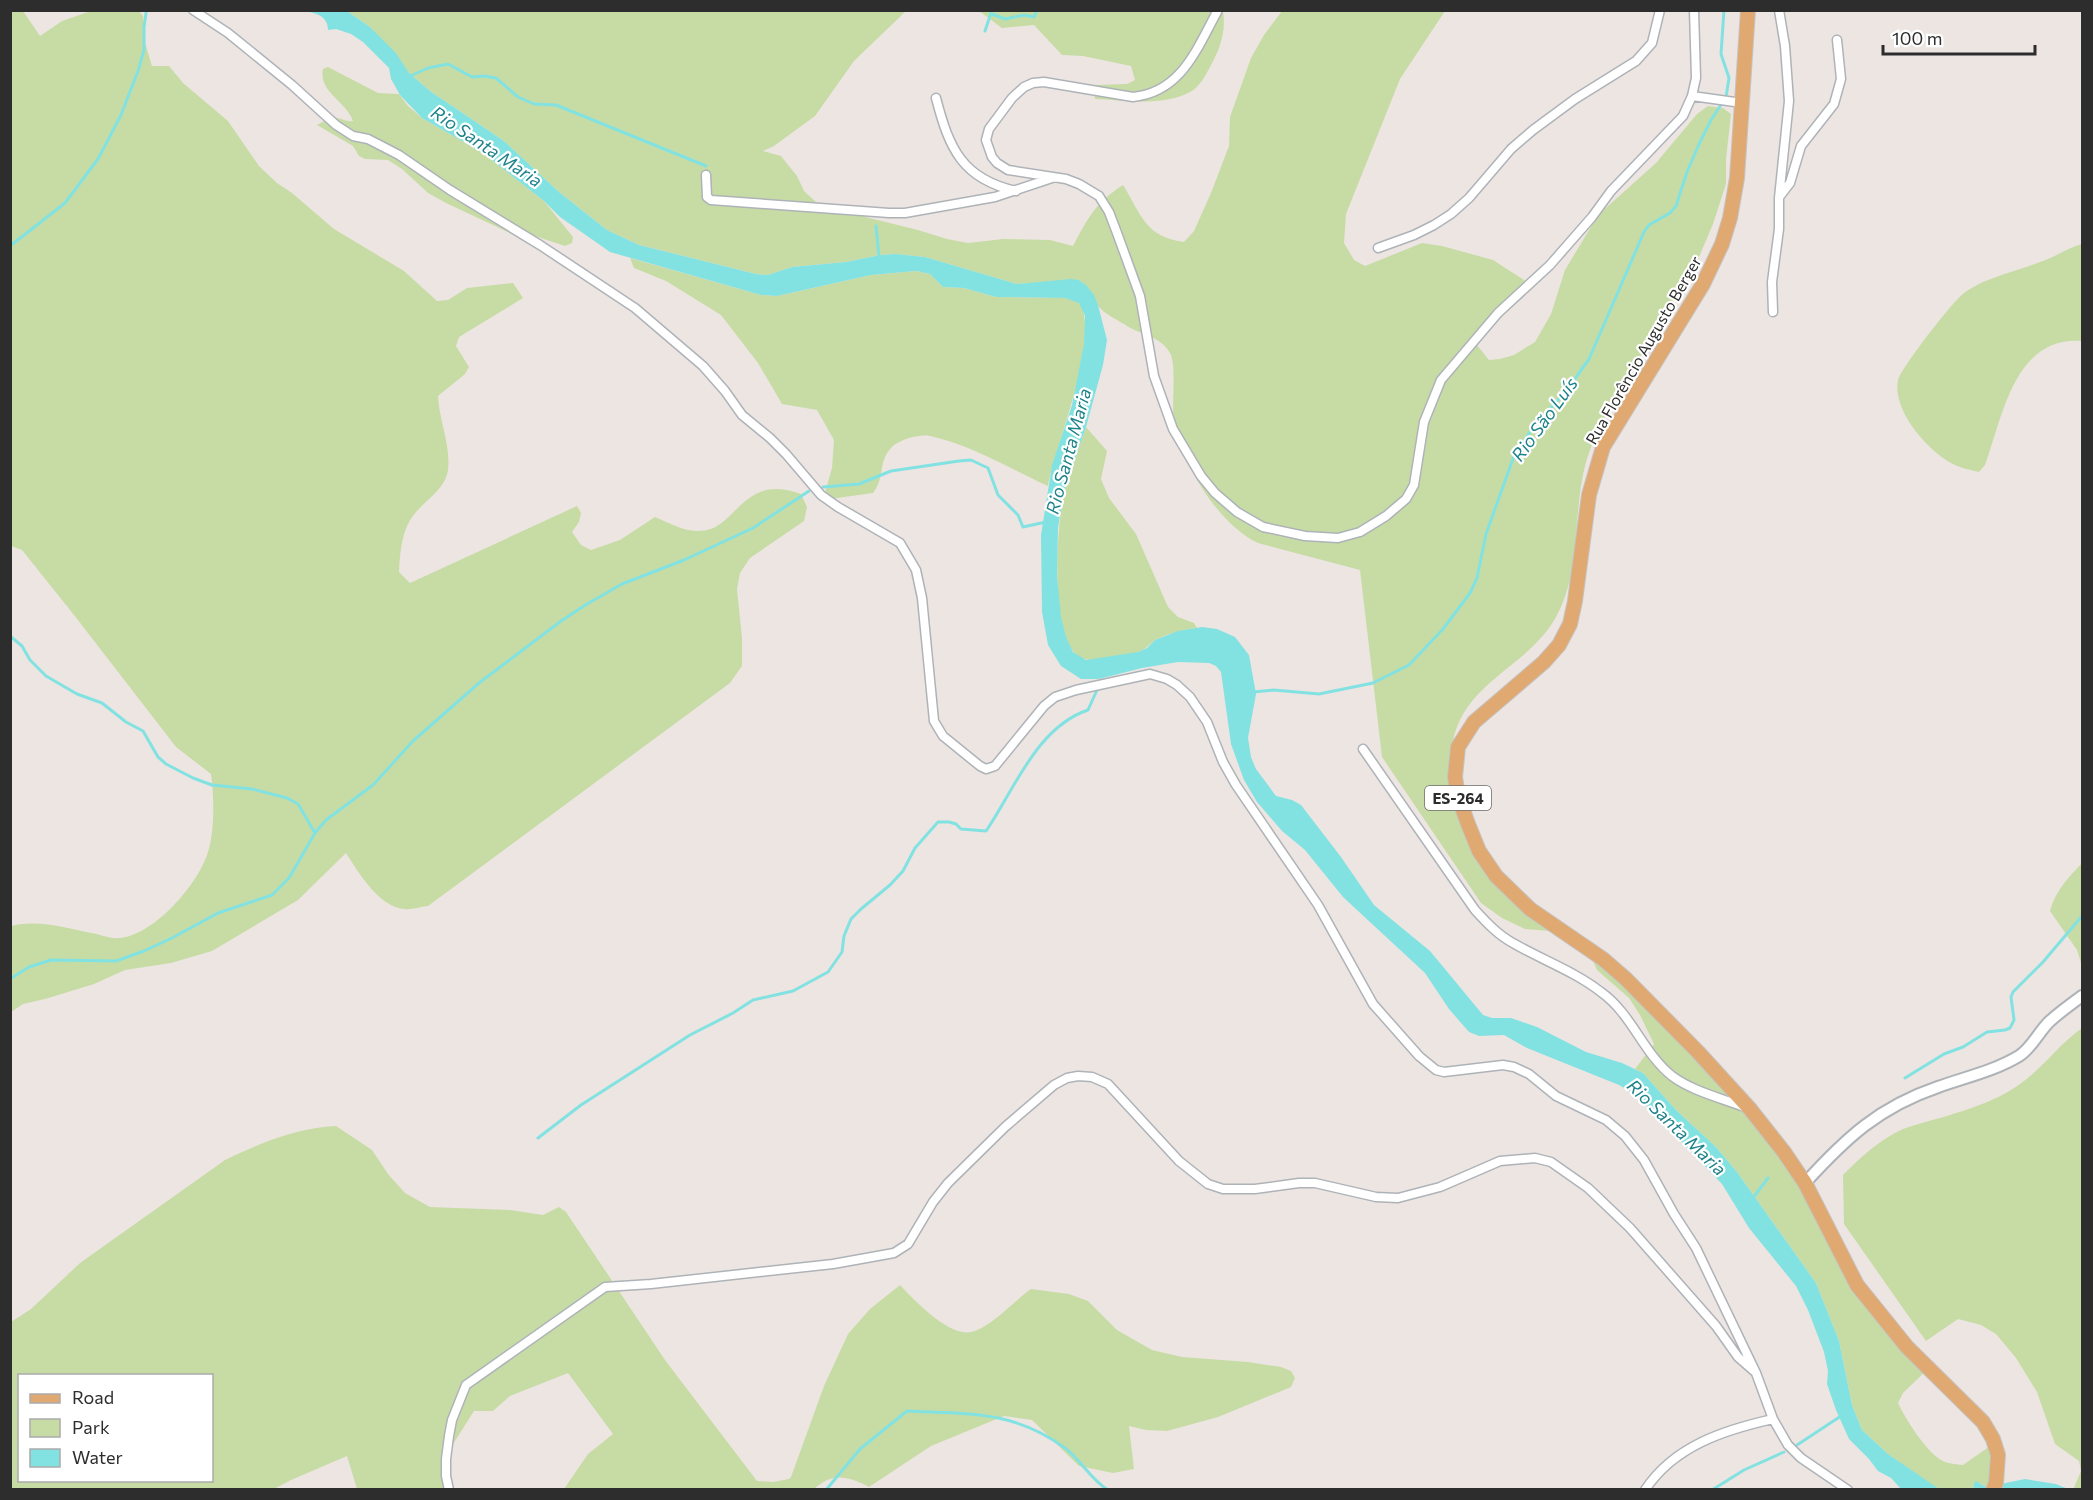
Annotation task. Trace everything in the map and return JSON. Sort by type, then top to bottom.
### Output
[{"type":"main road","name":"Rua Florêncio Augusto Berger","points":[[1748,10],[1737,103],[1737,178],[1730,218],[1722,244],[1703,285],[1603,447],[1589,495],[1570,624],[1559,645],[1544,662],[1473,722],[1458,747],[1455,777],[1458,796],[1479,851],[1496,876],[1530,909],[1603,959],[1626,979],[1750,1109],[1805,1183],[1857,1285],[1907,1347],[1983,1422],[1993,1439],[1998,1455],[1996,1483],[1993,1490]]},
{"type":"street","points":[[193,10],[245,46],[336,125],[353,136],[368,139],[399,155],[635,308],[703,366],[742,415],[786,454],[821,495],[900,543],[916,570],[922,598],[934,721],[943,736],[980,766],[986,769],[995,766],[1044,706],[1055,697],[1076,690],[1150,674],[1167,679],[1184,689],[1207,722],[1223,762],[1242,795],[1318,905],[1373,1004],[1406,1043],[1436,1070],[1444,1072],[1503,1065],[1514,1067],[1529,1074],[1556,1095],[1606,1119],[1625,1136],[1644,1160],[1696,1248],[1756,1373],[1773,1419],[1788,1445],[1801,1458],[1848,1490]]},
{"type":"street","points":[[1218,10],[1187,67],[1170,82],[1147,96],[1133,98],[1039,82],[1024,87],[1012,98],[989,129],[986,140],[988,151],[997,164],[1008,170],[1079,184],[1099,196],[1109,212],[1140,296],[1154,376],[1173,429],[1201,476],[1215,494],[1237,512],[1263,527],[1305,536],[1338,538],[1360,532],[1386,516],[1406,499],[1414,485],[1424,423],[1441,380],[1498,313],[1550,265],[1592,217],[1611,191],[1683,116],[1692,96],[1695,78],[1694,10]]},
{"type":"street","points":[[1378,248],[1414,235],[1451,214],[1511,149],[1533,130],[1575,99],[1636,61],[1652,43],[1660,10]]},
{"type":"street","points":[[1773,312],[1772,282],[1779,230],[1779,198],[1789,101],[1786,57],[1779,10]]},
{"type":"street","points":[[1779,198],[1790,183],[1801,146],[1834,104],[1841,79],[1837,40]]},
{"type":"street","points":[[1692,96],[1737,103]]},
{"type":"street","points":[[936,98],[948,140],[963,162],[975,174],[990,183],[1017,191]]},
{"type":"street","points":[[706,175],[707,197],[711,200],[889,213],[905,213],[995,197],[1052,177]]},
{"type":"street","points":[[1363,749],[1475,910],[1493,929],[1511,942],[1566,969],[1603,993],[1625,1014],[1655,1058],[1672,1075],[1687,1084],[1750,1109]]},
{"type":"street","points":[[1805,1183],[1840,1145],[1870,1120],[1899,1102],[1938,1086],[2000,1066],[2023,1054],[2049,1022],[2082,996]]},
{"type":"street","points":[[449,1490],[446,1459],[449,1436],[452,1420],[466,1385],[605,1287],[833,1264],[894,1253],[908,1244],[933,1202],[948,1183],[1005,1127],[1054,1084],[1066,1078],[1078,1076],[1092,1077],[1108,1084],[1179,1161],[1208,1184],[1223,1189],[1255,1190],[1299,1183],[1315,1183],[1376,1197],[1398,1198],[1440,1188],[1500,1161],[1535,1158],[1551,1162],[1588,1188],[1630,1228],[1716,1326],[1738,1357],[1756,1373]]},
{"type":"street","points":[[1645,1490],[1663,1467],[1705,1440],[1731,1429],[1773,1419]]},
{"type":"green space","points":[[11,10],[23,11],[40,36],[62,21],[91,11],[139,11],[143,16],[145,43],[152,66],[169,66],[183,83],[228,121],[259,166],[334,229],[404,271],[437,301],[448,300],[467,288],[513,283],[523,298],[459,337],[456,346],[469,367],[465,374],[438,396],[448,452],[448,470],[442,485],[413,515],[404,534],[399,572],[410,583],[577,506],[581,513],[579,522],[572,532],[581,545],[591,550],[620,540],[655,517],[687,530],[712,529],[752,496],[765,490],[781,489],[801,494],[807,507],[804,521],[750,558],[740,573],[737,589],[742,638],[742,666],[730,683],[428,906],[404,909],[386,902],[370,887],[346,853],[298,900],[212,951],[171,963],[125,970],[94,984],[23,1004],[11,1012],[11,926],[43,924],[116,938],[133,935],[146,928],[173,906],[203,865],[212,833],[213,792],[211,774],[176,747],[22,550],[11,546]]},
{"type":"green space","points":[[347,11],[906,11],[854,61],[815,116],[774,146],[763,151],[781,156],[797,176],[804,191],[816,202],[837,210],[968,243],[1003,239],[1050,240],[1073,246],[1093,212],[1105,198],[1123,185],[1146,222],[1161,235],[1184,242],[1194,231],[1229,146],[1230,117],[1251,58],[1264,35],[1282,11],[1445,11],[1400,79],[1346,214],[1344,243],[1354,260],[1365,266],[1422,243],[1493,260],[1527,282],[1490,317],[1479,334],[1476,344],[1489,360],[1514,355],[1535,342],[1551,314],[1565,270],[1598,215],[1656,163],[1697,114],[1708,106],[1723,108],[1731,114],[1726,184],[1713,224],[1696,264],[1613,403],[1590,449],[1582,481],[1570,581],[1564,599],[1556,617],[1543,635],[1479,693],[1466,710],[1456,730],[1451,754],[1488,869],[1575,936],[1753,1113],[1863,1287],[1932,1365],[1903,1393],[1898,1403],[1912,1427],[1930,1451],[1943,1461],[1950,1463],[1963,1465],[1993,1444],[1991,1486],[1986,1487],[1980,1483],[1974,1483],[1973,1489],[1934,1487],[1888,1454],[1862,1430],[1852,1405],[1839,1341],[1816,1283],[1737,1172],[1716,1147],[1676,1110],[1643,1073],[1635,1069],[1654,1044],[1629,998],[1597,970],[1589,951],[1578,941],[1550,931],[1525,929],[1502,918],[1481,903],[1382,757],[1360,570],[1258,543],[1229,522],[1204,491],[1193,473],[1178,438],[1173,414],[1172,359],[1161,342],[1130,328],[1106,313],[1079,280],[1017,284],[925,257],[896,254],[792,267],[768,275],[639,245],[607,230],[559,192],[504,141],[430,91],[409,73],[370,27]]},
{"type":"green space","points":[[979,11],[1223,11],[1224,24],[1215,57],[1194,90],[1168,100],[1131,101],[1095,99],[1093,85],[1127,84],[1135,80],[1131,66],[1083,56],[1062,55],[1034,25],[1002,28]]},
{"type":"green space","points":[[328,67],[378,93],[399,94],[408,106],[422,118],[483,153],[544,201],[573,237],[572,243],[565,246],[532,235],[512,234],[428,193],[402,169],[388,160],[365,159],[359,156],[353,146],[317,125],[334,118],[353,121],[325,84],[323,69]]},
{"type":"green space","points":[[2082,244],[2082,341],[2059,343],[2041,351],[2026,365],[2006,403],[1985,465],[1979,472],[1949,462],[1930,448],[1905,415],[1898,392],[1898,380],[1901,373],[1939,321],[1964,293],[1991,279],[2046,260]]},
{"type":"green space","points":[[630,258],[761,295],[777,296],[871,275],[916,271],[930,274],[943,287],[964,288],[996,297],[1065,298],[1079,302],[1085,318],[1085,340],[1081,365],[1048,486],[960,445],[930,436],[920,436],[904,440],[891,448],[884,459],[879,482],[873,493],[823,500],[832,468],[834,440],[817,410],[782,404],[758,363],[721,315],[666,281],[634,268]]},
{"type":"green space","points":[[1086,427],[1107,451],[1101,479],[1109,498],[1136,534],[1168,607],[1178,617],[1194,623],[1197,628],[1157,639],[1138,652],[1095,660],[1084,659],[1072,650],[1064,632],[1057,583],[1061,508]]},
{"type":"green space","points":[[2082,863],[2082,966],[2077,950],[2050,911],[2067,879]]},
{"type":"green space","points":[[2082,1028],[2082,1489],[2073,1490],[2081,1471],[2079,1461],[2055,1444],[2037,1392],[2016,1358],[1996,1334],[1981,1325],[1958,1319],[1926,1341],[1844,1224],[1843,1175],[1871,1149],[1894,1133],[1964,1111],[2007,1092],[2028,1078]]},
{"type":"green space","points":[[336,1126],[372,1150],[388,1174],[405,1193],[430,1207],[510,1210],[543,1215],[559,1207],[566,1212],[665,1360],[757,1481],[773,1482],[791,1477],[824,1386],[848,1334],[870,1309],[900,1285],[932,1316],[952,1329],[962,1332],[971,1332],[986,1325],[1031,1289],[1069,1294],[1088,1301],[1117,1330],[1152,1350],[1182,1357],[1281,1367],[1291,1371],[1295,1378],[1291,1387],[1218,1417],[1167,1431],[1129,1426],[1134,1469],[1113,1473],[1079,1466],[1032,1420],[1004,1416],[931,1446],[869,1487],[847,1478],[834,1478],[813,1490],[564,1489],[588,1454],[613,1434],[568,1373],[510,1396],[493,1411],[474,1411],[448,1452],[452,1489],[357,1489],[347,1456],[274,1489],[11,1490],[11,1322],[31,1309],[80,1263],[225,1160],[279,1137]]},
{"type":"water","name":"Rio Santa Maria","points":[[304,11],[347,11],[370,27],[396,53],[409,73],[430,91],[504,141],[559,192],[607,230],[639,245],[756,274],[768,275],[792,267],[896,254],[925,257],[1017,284],[1071,279],[1079,280],[1086,285],[1098,305],[1107,340],[1103,365],[1086,427],[1064,492],[1058,528],[1057,575],[1061,617],[1073,652],[1086,660],[1138,652],[1147,648],[1155,640],[1178,631],[1202,627],[1217,629],[1235,637],[1249,655],[1256,694],[1248,738],[1251,757],[1256,769],[1276,796],[1301,805],[1374,905],[1430,951],[1483,1015],[1492,1018],[1511,1018],[1537,1027],[1586,1052],[1622,1063],[1643,1073],[1676,1110],[1716,1147],[1737,1172],[1816,1283],[1839,1341],[1852,1405],[1862,1430],[1888,1454],[1939,1489],[1901,1489],[1891,1478],[1878,1471],[1849,1439],[1827,1384],[1828,1371],[1824,1352],[1796,1286],[1749,1228],[1722,1184],[1645,1104],[1635,1094],[1619,1085],[1527,1048],[1504,1035],[1479,1036],[1469,1032],[1449,1009],[1425,973],[1343,897],[1305,850],[1282,831],[1257,802],[1244,780],[1231,744],[1221,672],[1216,666],[1209,663],[1178,662],[1099,679],[1081,679],[1061,666],[1048,645],[1042,612],[1041,535],[1052,465],[1072,405],[1084,344],[1085,316],[1079,303],[1065,298],[996,297],[964,288],[943,287],[930,274],[916,271],[871,275],[777,296],[761,295],[610,252],[560,217],[544,201],[483,153],[422,118],[400,95],[391,79],[389,68],[363,42],[351,34],[336,29],[328,30],[324,18]]},
{"type":"water","points":[[2025,1479],[2056,1484],[2068,1489],[1973,1490],[1976,1481],[1986,1487]]},
{"type":"waterway","points":[[985,31],[992,10]]},
{"type":"waterway","points":[[992,14],[1005,19],[1024,15],[1034,17],[1037,10]]},
{"type":"waterway","name":"Rio São Luís","points":[[1253,692],[1274,690],[1319,694],[1373,683],[1409,665],[1443,629],[1470,593],[1477,578],[1486,534],[1514,456],[1532,429],[1566,391],[1589,359],[1644,232],[1649,225],[1670,213],[1676,206],[1699,144],[1726,97],[1729,78],[1721,54],[1724,10]]},
{"type":"waterway","points":[[10,246],[65,203],[98,159],[121,115],[138,71],[144,50],[146,13]]},
{"type":"waterway","points":[[410,76],[428,68],[448,64],[472,77],[496,78],[518,97],[534,104],[556,105],[706,166]]},
{"type":"waterway","points":[[876,226],[879,257]]},
{"type":"waterway","points":[[823,487],[859,484],[891,471],[971,460],[988,468],[998,495],[1018,515],[1023,527],[1046,522]]},
{"type":"waterway","points":[[10,979],[29,967],[51,960],[116,961],[172,938],[218,913],[272,895],[289,878],[315,833],[326,820],[373,785],[413,741],[479,683],[561,621],[622,584],[684,560],[753,528],[809,491]]},
{"type":"waterway","points":[[10,636],[22,646],[30,660],[46,676],[77,694],[102,703],[126,722],[143,731],[158,757],[166,764],[212,785],[252,789],[287,798],[298,804],[315,833]]},
{"type":"waterway","points":[[538,1138],[581,1105],[690,1035],[753,1000],[793,991],[828,972],[842,952],[844,936],[851,919],[903,871],[915,848],[938,822],[956,824],[961,829],[986,831],[1017,779],[1041,745],[1054,730],[1070,718],[1088,710],[1097,690]]},
{"type":"waterway","points":[[1905,1078],[1944,1054],[1963,1047],[1987,1032],[2010,1028],[2014,1020],[2011,997],[2013,992],[2043,962],[2082,916]]},
{"type":"waterway","points":[[1753,1198],[1768,1178]]},
{"type":"waterway","points":[[826,1490],[860,1449],[907,1411],[989,1416],[1027,1427],[1065,1448],[1096,1481],[1108,1490]]},
{"type":"waterway","points":[[1797,1445],[1841,1416]]},
{"type":"waterway","points":[[1712,1490],[1744,1470],[1784,1452]]}]
